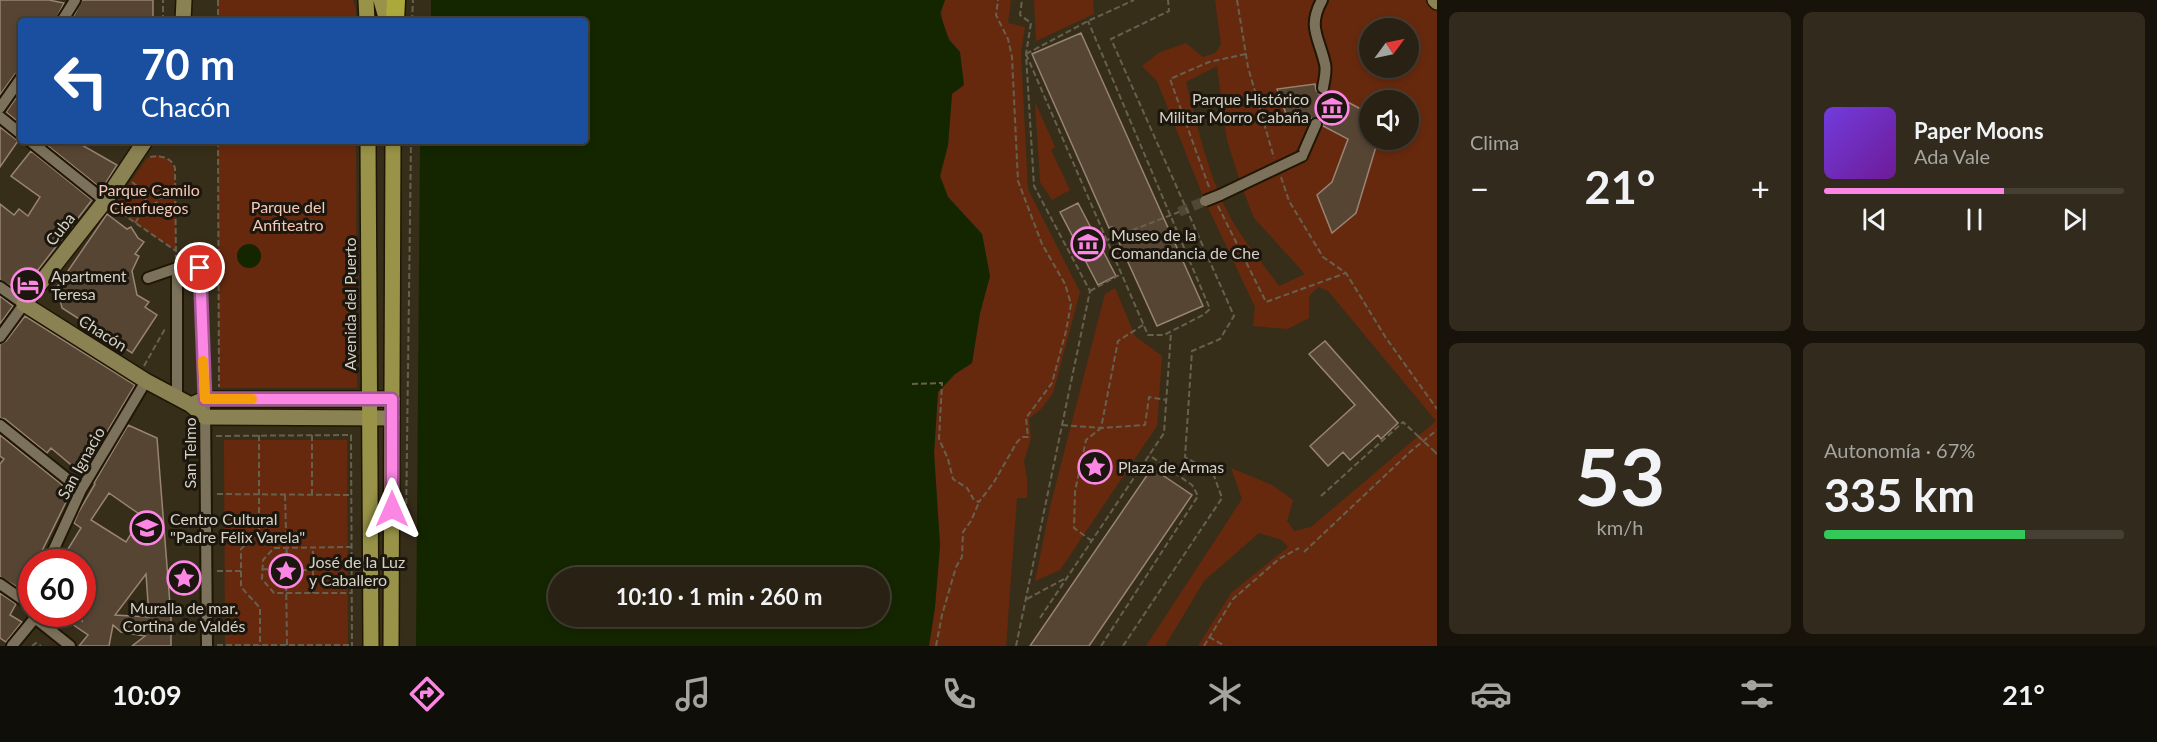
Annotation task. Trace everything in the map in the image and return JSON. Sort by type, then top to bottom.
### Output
[{"type":"highway","points":[[395,18],[396,0]]},
{"type":"main road","points":[[366,0],[367,18]]},
{"type":"main road","points":[[381,0],[386,18]]},
{"type":"main road","name":"Avenida del Puerto","points":[[368,144],[371,646]]},
{"type":"main road","points":[[391,646],[393,144]]},
{"type":"street","points":[[64,18],[75,0]]},
{"type":"street","points":[[183,18],[184,0]]},
{"type":"street","points":[[1322,0],[1314,16],[1314,34],[1325,64],[1326,74],[1323,88]]},
{"type":"street","points":[[0,108],[18,82]]},
{"type":"street","points":[[0,117],[18,132]]},
{"type":"street","points":[[1205,201],[1302,156],[1316,124]]},
{"type":"street","points":[[34,144],[105,201]]},
{"type":"street","name":"Cuba","points":[[0,337],[105,201],[143,144]]},
{"type":"street","points":[[148,278],[177,268]]},
{"type":"street","name":"San Telmo","points":[[177,268],[200,268],[191,400],[177,268]]},
{"type":"street","name":"Chacón","points":[[0,287],[142,378],[191,400],[392,399]]},
{"type":"street","name":"San Ignacio","points":[[54,549],[81,490],[142,378]]},
{"type":"street","name":"Chacón","points":[[191,400],[205,417]]},
{"type":"street","points":[[205,417],[392,418]]},
{"type":"street","name":"San Telmo","points":[[205,417],[207,646]]},
{"type":"street","points":[[0,425],[81,490]]},
{"type":"street","points":[[0,584],[18,598]]},
{"type":"street","points":[[12,646],[22,627]]},
{"type":"street","points":[[50,627],[70,646]]},
{"type":"path","points":[[163,0],[163,18]]},
{"type":"path","points":[[218,0],[218,18]]},
{"type":"path","points":[[412,0],[412,18]]},
{"type":"path","points":[[936,646],[956,567],[962,557],[963,532],[1017,442],[1022,437],[1028,437],[1026,418],[1052,383],[1071,304],[1065,284],[1037,234],[1018,181],[1012,57],[1008,39],[996,15],[998,0]]},
{"type":"path","points":[[1016,646],[1090,291],[1034,186],[1026,54],[1031,23],[1020,15],[1022,0]]},
{"type":"path","points":[[1026,54],[1134,0]]},
{"type":"path","points":[[1123,646],[1222,498],[1213,473],[1185,457],[1192,351],[1220,339],[1233,316],[1111,39],[1169,11],[1168,0]]},
{"type":"path","points":[[1237,0],[1248,67],[1276,162]]},
{"type":"path","points":[[1026,54],[1148,335],[1164,335],[1203,315],[1210,309],[1088,21]]},
{"type":"path","points":[[218,144],[219,388]]},
{"type":"path","points":[[406,526],[411,144]]},
{"type":"path","points":[[147,158],[159,155],[174,163],[177,268]]},
{"type":"path","points":[[1279,172],[1289,201],[1323,257],[1346,273],[1386,338],[1437,409]]},
{"type":"path","points":[[130,182],[146,193]]},
{"type":"path","points":[[146,193],[151,190],[156,191],[159,198]]},
{"type":"path","points":[[146,193],[145,198],[148,203]]},
{"type":"path","points":[[148,203],[153,204],[159,198],[176,197]]},
{"type":"path","points":[[105,201],[176,251]]},
{"type":"path","points":[[135,222],[148,203]]},
{"type":"path","points":[[1107,240],[1179,212]]},
{"type":"path","points":[[1090,291],[1121,274]]},
{"type":"path","points":[[142,378],[170,319]]},
{"type":"path","points":[[1092,541],[1074,528],[1075,491],[1086,440],[1101,428],[1118,342],[1144,325]]},
{"type":"path","points":[[1040,618],[1164,434],[1171,332]]},
{"type":"path","points":[[912,384],[942,383],[939,439],[953,479],[967,488],[974,500],[979,502]]},
{"type":"path","points":[[1061,424],[1101,428],[1145,425],[1149,397],[1166,399]]},
{"type":"path","points":[[1321,496],[1403,422],[1436,453]]},
{"type":"path","points":[[1304,552],[1437,430]]},
{"type":"path","points":[[216,435],[351,435],[352,495],[352,645],[217,646]]},
{"type":"path","points":[[259,435],[259,532],[241,549],[241,587],[260,608],[260,645]]},
{"type":"path","points":[[312,435],[312,495]]},
{"type":"path","points":[[1101,646],[1198,496],[1192,485],[1149,455]]},
{"type":"path","points":[[217,494],[352,495]]},
{"type":"path","points":[[285,495],[287,565],[292,570]]},
{"type":"path","points":[[313,547],[313,593]]},
{"type":"path","points":[[352,547],[274,548],[263,560],[262,569],[262,579],[274,593],[352,593]]},
{"type":"path","points":[[1204,646],[1233,599],[1280,559],[1299,548]]},
{"type":"path","points":[[281,570],[287,565]]},
{"type":"path","points":[[262,569],[281,570],[286,576],[287,645]]},
{"type":"path","points":[[292,570],[313,570]]},
{"type":"path","points":[[286,576],[291,574],[292,570]]},
{"type":"path","points":[[217,571],[241,572]]},
{"type":"path","points":[[1027,600],[1067,578]]},
{"type":"path","points":[[1209,637],[1225,646]]},
{"type":"path","points":[[32,646],[36,643],[41,646]]},
{"type":"green space","points":[[218,0],[353,0],[356,10],[356,18],[218,18]]},
{"type":"green space","points":[[945,0],[1011,0],[1008,23],[1025,27],[1021,53],[1028,189],[1080,292],[1053,393],[1042,408],[1029,419],[1031,438],[1024,461],[1027,498],[1017,498],[1006,646],[929,646],[940,545],[934,453],[938,392],[955,374],[972,363],[980,313],[990,276],[982,234],[948,197],[940,176],[948,145],[952,94],[960,52],[944,28],[942,15]]},
{"type":"green space","points":[[1034,0],[1093,0],[1094,14],[1036,41]]},
{"type":"green space","points":[[1215,0],[1437,0],[1437,646],[1198,646],[1231,593],[1288,547],[1282,540],[1259,533],[1204,581],[1165,646],[1146,646],[1242,499],[1231,468],[1272,485],[1293,500],[1287,521],[1294,531],[1311,527],[1436,421],[1328,291],[1318,287],[1309,296],[1309,318],[1288,329],[1253,326],[1255,307],[1205,201],[1157,81],[1142,66],[1160,52],[1186,43],[1203,57],[1215,53],[1221,45]],"holes":[[[1217,66],[1227,140],[1254,218],[1305,274],[1279,286],[1233,222],[1217,189],[1200,136],[1186,82]]]},
{"type":"green space","points":[[1035,102],[1055,147],[1051,150],[1070,190],[1052,200],[1040,182]]},
{"type":"green space","name":"Parque del Anfiteatro","points":[[218,144],[356,144],[357,388],[219,388]]},
{"type":"green space","name":"Parque Camilo Cienfuegos","points":[[159,155],[169,160],[175,168],[176,251],[113,207],[147,158]]},
{"type":"green space","name":"Plaza de Armas","points":[[1115,288],[1135,336],[1162,356],[1157,426],[1060,570],[1035,581],[1050,507],[1105,294]]},
{"type":"green space","points":[[224,440],[347,440],[348,646],[225,646]]},
{"type":"shaded area","points":[[431,0],[945,0],[940,13],[949,40],[960,52],[964,85],[952,94],[948,145],[940,176],[948,197],[982,234],[990,276],[980,313],[972,363],[955,374],[938,392],[934,453],[940,545],[929,646],[416,646],[420,144],[588,144],[588,18],[431,18]]},
{"type":"shaded area","points":[[244,244],[254,244],[261,251],[261,261],[254,268],[244,268],[237,261],[237,251]]},
{"type":"building","points":[[0,0],[49,0],[64,3],[56,18],[18,18],[18,72],[0,95]]},
{"type":"building","points":[[82,0],[153,0],[153,18],[73,18]]},
{"type":"building","points":[[1081,33],[1203,306],[1157,326],[1112,227],[1109,228],[1032,54]]},
{"type":"building","points":[[1315,84],[1319,94],[1325,95],[1329,92],[1359,108],[1359,150],[1375,150],[1356,213],[1332,233],[1317,195],[1332,182],[1348,139],[1323,126],[1322,120],[1318,117],[1312,118],[1309,122],[1304,120],[1290,125],[1277,89]]},
{"type":"building","points":[[18,95],[18,122],[6,112]]},
{"type":"building","points":[[0,127],[18,141],[0,167]]},
{"type":"building","points":[[46,144],[80,144],[117,165],[102,189]]},
{"type":"building","points":[[31,151],[92,200],[21,292],[0,280],[0,204],[14,215],[19,209],[28,216],[40,197],[11,176]]},
{"type":"building","name":"Museo de la Comandancia de Che","points":[[1078,203],[1116,276],[1098,285],[1060,212]]},
{"type":"building","points":[[107,214],[127,229],[131,227],[138,238],[144,242],[135,254],[139,256],[132,271],[137,295],[149,302],[145,307],[157,315],[132,353],[62,308],[57,287]]},
{"type":"building","points":[[0,296],[13,306],[0,324]]},
{"type":"building","points":[[25,316],[135,385],[82,474],[51,448],[47,453],[5,419],[0,418],[0,344],[6,341]]},
{"type":"building","points":[[1325,341],[1398,423],[1381,439],[1378,435],[1350,460],[1343,452],[1328,466],[1310,446],[1355,405],[1309,354]]},
{"type":"building","points":[[128,425],[157,438],[171,617],[171,646],[132,646],[145,636],[121,632],[113,625],[109,646],[79,646],[88,635],[76,627],[96,627],[96,549],[68,549],[81,528],[74,523],[78,513]],"holes":[[[109,493],[142,516],[126,542],[91,520]],[[146,574],[149,617],[115,615]]]},
{"type":"building","points":[[0,435],[71,492],[43,549],[18,549],[18,588],[0,577],[0,464],[4,459],[0,456]]},
{"type":"building","points":[[1152,468],[1192,495],[1089,646],[1030,646]]},
{"type":"building","points":[[0,593],[16,604],[10,615],[18,620],[18,627],[6,642],[0,638]]},
{"type":"tunnel","points":[[1316,124],[1323,88]]},
{"type":"tunnel","points":[[1179,212],[1205,201]]},
{"type":"slow traffic","points":[[203,361],[205,399],[252,399]]},
{"type":"place","name":"Parque Histórico Militar Morro Cabaña","points":[[1332,108]]},
{"type":"place","name":"Museo de la Comandancia de Che","points":[[1088,244]]},
{"type":"place","name":"Apartment Teresa","points":[[28,285]]},
{"type":"place","name":"Plaza de Armas","points":[[1095,467]]},
{"type":"place","name":"Centro Cultural \"Padre Félix Varela\"","points":[[147,528]]},
{"type":"place","name":"José de la Luz y Caballero","points":[[286,571]]},
{"type":"place","name":"Muralla de mar. Cortina de Valdés","points":[[184,578]]},
{"type":"route","points":[[200,268],[205,399],[392,399],[392,509]]}]
